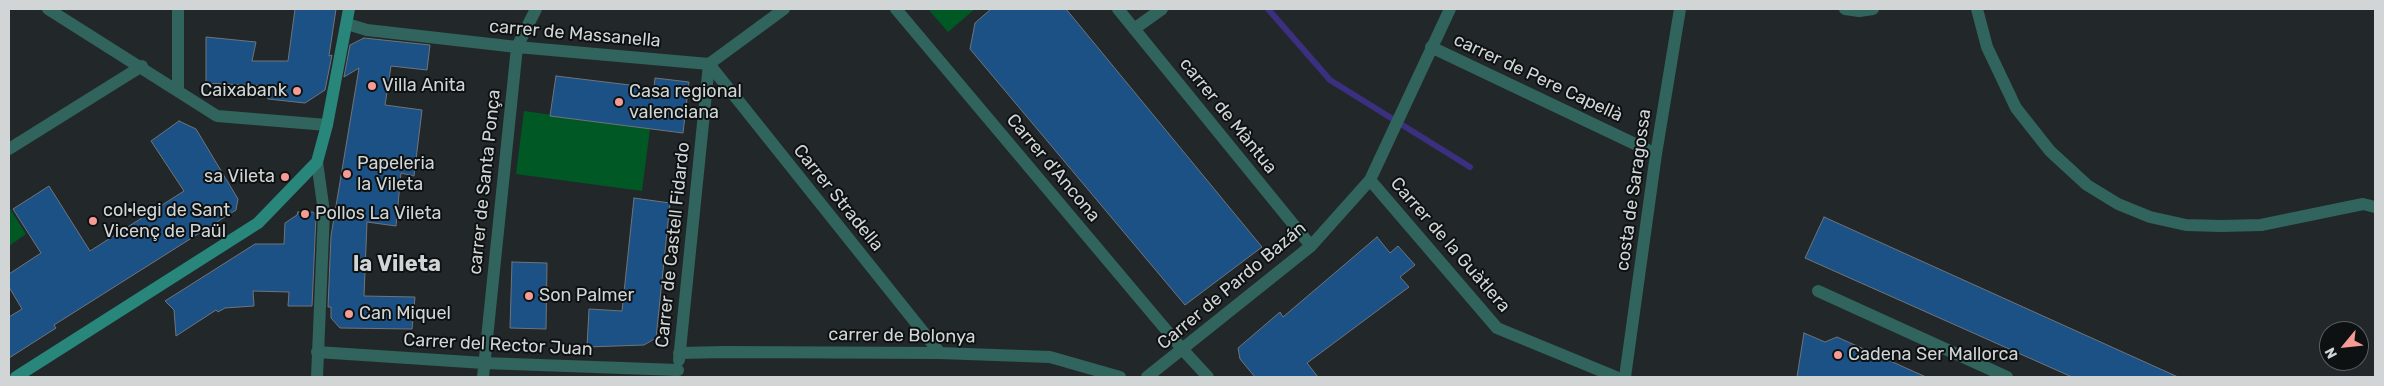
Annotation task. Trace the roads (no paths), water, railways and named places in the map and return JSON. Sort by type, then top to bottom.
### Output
[{"type":"street","points":[[48,9],[142,66],[217,116],[327,125]]},
{"type":"street","points":[[178,9],[178,90]]},
{"type":"street","points":[[317,377],[324,212],[318,162],[350,9]]},
{"type":"street","name":"carrer de Santa Ponça","points":[[483,377],[517,47],[536,9]]},
{"type":"street","points":[[708,64],[784,9]]},
{"type":"street","name":"Carrer d'Ancona","points":[[896,9],[1183,350],[1208,377]]},
{"type":"street","name":"carrer de Màntua","points":[[1118,9],[1311,246]]},
{"type":"street","points":[[1134,29],[1162,9]]},
{"type":"street","name":"Carrer de Pardo Bazán","points":[[1148,377],[1311,246],[1370,180],[1450,9]]},
{"type":"street","name":"costa de Saragossa","points":[[1625,377],[1656,154],[1680,9]]},
{"type":"street","points":[[1845,9],[1859,11],[1872,9]]},
{"type":"street","points":[[1977,9],[1987,47],[2016,108],[2050,151],[2087,185],[2118,204],[2150,217],[2186,225],[2221,226],[2261,225],[2363,204],[2375,207]]},
{"type":"street","name":"carrer de Massanella","points":[[347,24],[367,30],[517,47],[708,64]]},
{"type":"street","name":"carrer de Pere Capellà","points":[[1431,47],[1656,154]]},
{"type":"street","name":"Carrer Stradella","points":[[708,64],[940,353]]},
{"type":"street","name":"Carrer de Castell Fidardo","points":[[678,374],[708,64]]},
{"type":"street","points":[[9,148],[142,66]]},
{"type":"street","points":[[16,377],[258,222],[318,162]]},
{"type":"street","name":"Carrer de la Guàtlera","points":[[1370,180],[1497,328],[1616,377]]},
{"type":"street","points":[[1818,290],[2006,377]]},
{"type":"street","name":"Carrer del Rector Juan","points":[[317,352],[678,374]]},
{"type":"street","name":"carrer de Bolonya","points":[[679,353],[940,353],[1050,357],[1120,377]]},
{"type":"waterway","points":[[1268,9],[1330,80],[1470,167]]},
{"type":"place","name":"Villa Anita","points":[[372,86]]},
{"type":"place","name":"Caixabank","points":[[297,91]]},
{"type":"place","name":"Casa regional valenciana","points":[[619,102]]},
{"type":"place","name":"Papeleria la Vileta","points":[[347,174]]},
{"type":"place","name":"sa Vileta","points":[[285,177]]},
{"type":"place","name":"Pollos La Vileta","points":[[305,214]]},
{"type":"place","name":"col·legi de Sant Vicenç de Paül","points":[[93,221]]},
{"type":"place","name":"Son Palmer","points":[[529,296]]},
{"type":"place","name":"Can Miquel","points":[[349,314]]},
{"type":"place","name":"Cadena Ser Mallorca","points":[[1838,355]]},
{"type":"district","name":"la Vileta","points":[[397,265]]}]
